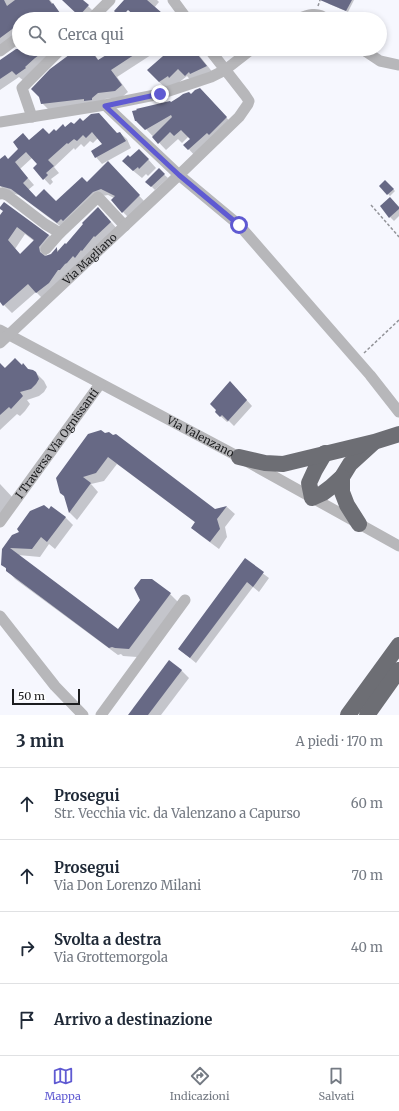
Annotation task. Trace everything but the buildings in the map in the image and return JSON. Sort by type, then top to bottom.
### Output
[{"type":"highway","points":[[239,457],[266,463],[283,464],[374,442],[399,434]]},
{"type":"highway","points":[[325,453],[309,483],[312,498],[323,493],[342,477],[358,454],[374,442]]},
{"type":"highway","points":[[342,477],[342,492],[347,505],[359,524]]},
{"type":"highway","points":[[348,715],[399,645]]},
{"type":"highway","points":[[367,715],[399,670]]},
{"type":"highway","points":[[383,715],[381,711],[387,696],[399,678]]},
{"type":"street","points":[[172,0],[181,12]]},
{"type":"street","points":[[97,12],[105,2]]},
{"type":"street","points":[[0,51],[12,42]]},
{"type":"street","points":[[32,116],[22,88],[54,56]]},
{"type":"street","points":[[214,56],[225,70]]},
{"type":"street","points":[[2,119],[105,106],[160,94],[211,77],[225,70],[243,56]]},
{"type":"street","points":[[372,56],[380,61],[399,65]]},
{"type":"street","name":"Via Magliano","points":[[0,343],[4,332],[124,226],[239,117],[248,104],[248,101],[225,70]]},
{"type":"street","points":[[105,106],[179,175],[239,225],[399,412]]},
{"type":"street","points":[[0,194],[7,195],[45,224],[60,233]]},
{"type":"street","points":[[46,249],[60,233],[98,197],[124,226]]},
{"type":"street","name":"Via Valenzano","points":[[4,332],[239,457],[399,546]]},
{"type":"street","name":"I Traversa Via Ognissanti","points":[[0,522],[100,384]]},
{"type":"street","points":[[101,715],[185,600]]},
{"type":"street","points":[[0,616],[55,686],[83,715]]},
{"type":"path","points":[[370,205],[399,236]]},
{"type":"path","points":[[356,360],[399,320]]},
{"type":"route","points":[[160,94],[105,106],[179,175],[239,225]]}]
